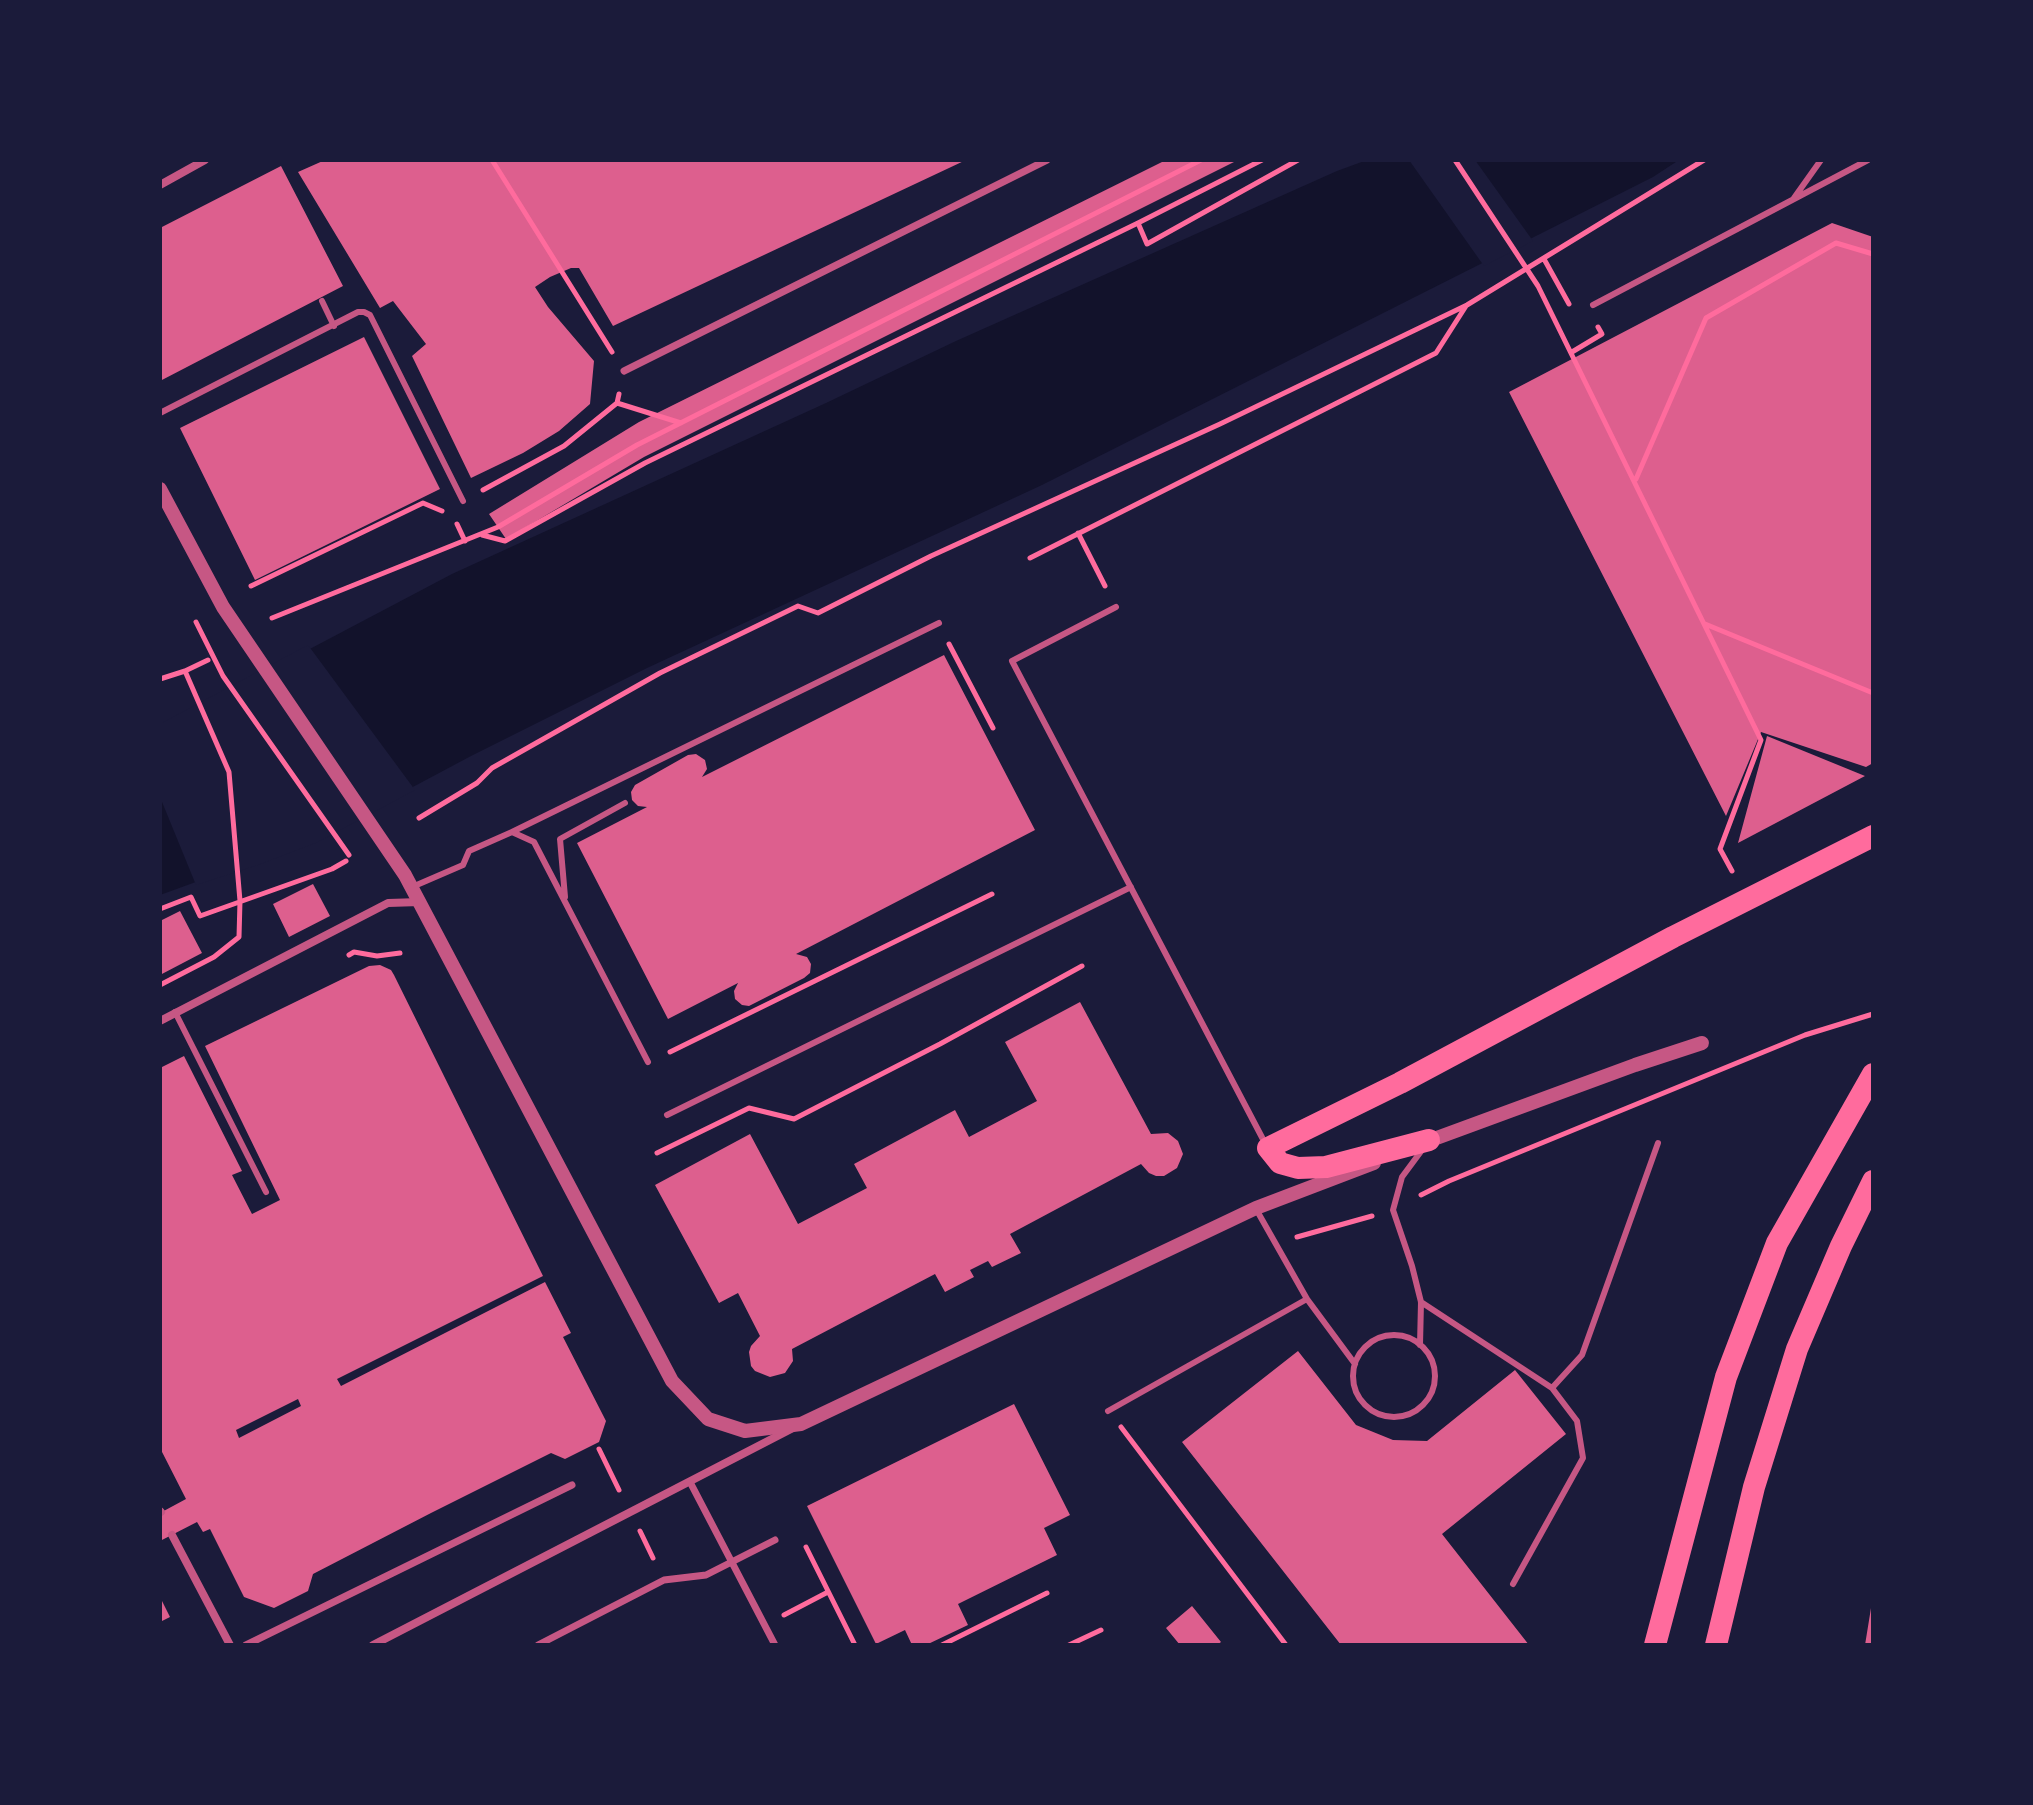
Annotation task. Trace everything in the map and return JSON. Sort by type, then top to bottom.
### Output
[{"type":"highway","points":[[1429,1140],[1326,1167],[1298,1168],[1280,1163],[1268,1148],[1400,1083],[1673,937],[1873,836]]},
{"type":"highway","points":[[1655,1645],[1726,1377],[1777,1243],[1873,1074]]},
{"type":"highway","points":[[1716,1645],[1754,1487],[1797,1349],[1873,1181]]},
{"type":"street","points":[[160,185],[205,160]]},
{"type":"street","points":[[624,371],[1047,160]]},
{"type":"street","points":[[160,489],[213,591],[412,887],[672,1381],[708,1419],[745,1431],[801,1424]]},
{"type":"street","points":[[160,1021],[388,903],[420,902]]},
{"type":"street","points":[[373,1645],[801,1424],[1256,1208],[1429,1140],[1702,1043]]},
{"type":"street","points":[[690,1482],[775,1645]]},
{"type":"street","points":[[246,1645],[572,1485]]},
{"type":"street","points":[[172,1535],[230,1645]]},
{"type":"street","points":[[538,1645],[664,1580],[706,1575],[775,1540]]},
{"type":"street","points":[[556,1636],[562,1645]]},
{"type":"lane","points":[[1792,201],[1821,160]]},
{"type":"lane","points":[[1593,305],[1868,160]]},
{"type":"lane","points":[[322,301],[334,326]]},
{"type":"lane","points":[[160,413],[358,312],[370,315],[463,501]]},
{"type":"lane","points":[[1116,607],[1012,661],[1268,1148]]},
{"type":"lane","points":[[412,887],[463,865],[469,851],[939,623]]},
{"type":"lane","points":[[566,902],[560,839],[625,803]]},
{"type":"lane","points":[[512,832],[534,842],[648,1062]]},
{"type":"lane","points":[[667,1115],[1131,887]]},
{"type":"lane","points":[[175,1012],[266,1192]]},
{"type":"lane","points":[[1420,1345],[1421,1302],[1393,1210],[1402,1177],[1429,1140]]},
{"type":"lane","points":[[1552,1388],[1582,1355],[1658,1143]]},
{"type":"lane","points":[[1256,1208],[1307,1299],[1355,1364]]},
{"type":"lane","points":[[1108,1411],[1307,1299]]},
{"type":"lane","points":[[1421,1302],[1552,1388],[1577,1421],[1583,1458],[1513,1584]]},
{"type":"lane","points":[[1395,1335],[1409,1338],[1429,1354],[1435,1381],[1424,1405],[1413,1413],[1386,1417],[1373,1412],[1363,1403],[1353,1378],[1355,1364],[1370,1343],[1395,1335]]},
{"type":"path","points":[[463,501],[564,446],[617,403],[624,371],[492,160]]},
{"type":"path","points":[[272,618],[481,535],[637,445],[1201,160]]},
{"type":"path","points":[[481,535],[505,541],[645,463],[1262,160]]},
{"type":"path","points":[[1138,223],[1147,244],[1298,160]]},
{"type":"path","points":[[1455,160],[1538,286],[1636,480],[1761,740],[1720,849],[1738,884]]},
{"type":"path","points":[[419,818],[477,783],[492,768],[660,673],[798,606],[818,613],[931,556],[1220,424],[1467,305],[1704,160]]},
{"type":"path","points":[[1636,480],[1706,318],[1836,243],[1873,254]]},
{"type":"path","points":[[1544,259],[1575,316]]},
{"type":"path","points":[[1030,558],[1436,353],[1467,305]]},
{"type":"path","points":[[1572,352],[1602,334],[1593,319]]},
{"type":"path","points":[[617,403],[681,423]]},
{"type":"path","points":[[251,586],[423,503],[443,512],[448,508]]},
{"type":"path","points":[[454,519],[465,541]]},
{"type":"path","points":[[1078,533],[1116,607]]},
{"type":"path","points":[[939,623],[993,728]]},
{"type":"path","points":[[1704,623],[1873,693]]},
{"type":"path","points":[[160,679],[208,660]]},
{"type":"path","points":[[160,985],[214,957],[239,937],[240,901],[229,772],[185,671]]},
{"type":"path","points":[[160,909],[191,897],[200,916],[332,869],[348,858],[223,676]]},
{"type":"path","points":[[648,1062],[992,894]]},
{"type":"path","points":[[340,959],[354,952],[377,956],[400,953]]},
{"type":"path","points":[[657,1153],[749,1108],[794,1119],[1082,966]]},
{"type":"path","points":[[1275,1243],[1393,1210],[1449,1181],[1776,1046],[1873,1014]]},
{"type":"path","points":[[1108,1411],[1286,1645]]},
{"type":"path","points":[[806,1547],[855,1645]]},
{"type":"path","points":[[765,1625],[828,1592]]},
{"type":"path","points":[[942,1645],[1047,1593]]},
{"type":"path","points":[[1069,1645],[1101,1630]]},
{"type":"shaded area","points":[[1367,160],[1679,160],[1653,177],[1042,485],[647,668],[317,838],[160,895],[160,728],[452,574],[956,341]]},
{"type":"pier","points":[[1409,160],[1475,160],[1533,241],[1484,266]]},
{"type":"pier","points":[[308,645],[415,790],[318,842],[196,885],[160,797],[160,724]]},
{"type":"building","points":[[325,160],[966,160],[613,326],[579,268],[550,277],[535,287],[594,361],[590,404],[559,431],[523,453],[471,478],[412,356],[426,344],[393,301],[380,308],[298,172]]},
{"type":"building","points":[[1166,160],[1238,160],[644,457],[506,539],[489,514],[639,422]]},
{"type":"building","points":[[281,166],[343,286],[160,381],[160,228]]},
{"type":"building","points":[[1832,223],[1873,237],[1873,763],[1866,767],[1761,732],[1726,816],[1509,392]]},
{"type":"building","points":[[364,337],[440,489],[255,580],[180,428]]},
{"type":"building","points":[[944,655],[1035,830],[796,954],[807,957],[811,964],[810,973],[804,978],[749,1006],[735,999],[734,991],[738,983],[668,1019],[577,843],[647,807],[638,806],[632,800],[631,792],[635,785],[688,755],[696,754],[705,760],[707,769],[702,777]]},
{"type":"building","points":[[1767,736],[1865,776],[1738,843]]},
{"type":"building","points":[[313,884],[330,916],[289,937],[273,904]]},
{"type":"building","points":[[180,911],[202,953],[160,975],[160,921]]},
{"type":"building","points":[[380,965],[394,975],[543,1276],[337,1379],[341,1386],[545,1282],[571,1333],[563,1337],[606,1421],[599,1442],[565,1459],[551,1453],[431,1513],[313,1574],[308,1591],[274,1608],[244,1597],[210,1529],[203,1532],[197,1522],[160,1541],[160,1513],[186,1499],[160,1448],[160,1068],[184,1056],[242,1171],[232,1175],[252,1214],[280,1200],[205,1046],[369,966]],"holes":[[[298,1399],[301,1406],[239,1438],[236,1430]]]},
{"type":"building","points":[[1080,1002],[1151,1134],[1168,1133],[1178,1141],[1183,1154],[1177,1168],[1164,1176],[1156,1176],[1141,1164],[1010,1234],[1021,1253],[992,1267],[988,1261],[970,1270],[974,1277],[945,1292],[935,1274],[792,1349],[793,1361],[785,1373],[770,1377],[755,1371],[749,1352],[760,1336],[738,1293],[719,1303],[655,1185],[750,1134],[798,1224],[867,1188],[854,1164],[955,1110],[969,1137],[1037,1101],[1005,1042]]},
{"type":"building","points":[[1298,1351],[1356,1425],[1393,1440],[1427,1441],[1515,1370],[1566,1434],[1442,1534],[1529,1645],[1341,1645],[1182,1442]]},
{"type":"building","points":[[1014,1404],[1070,1515],[1044,1528],[1057,1555],[958,1604],[968,1625],[926,1645],[912,1645],[905,1630],[876,1644],[807,1506]]},
{"type":"building","points":[[160,1597],[170,1617],[160,1622]]},
{"type":"building","points":[[1192,1606],[1221,1642],[1217,1645],[1180,1645],[1166,1628]]},
{"type":"building","points":[[1871,1608],[1873,1645],[1865,1645]]}]
